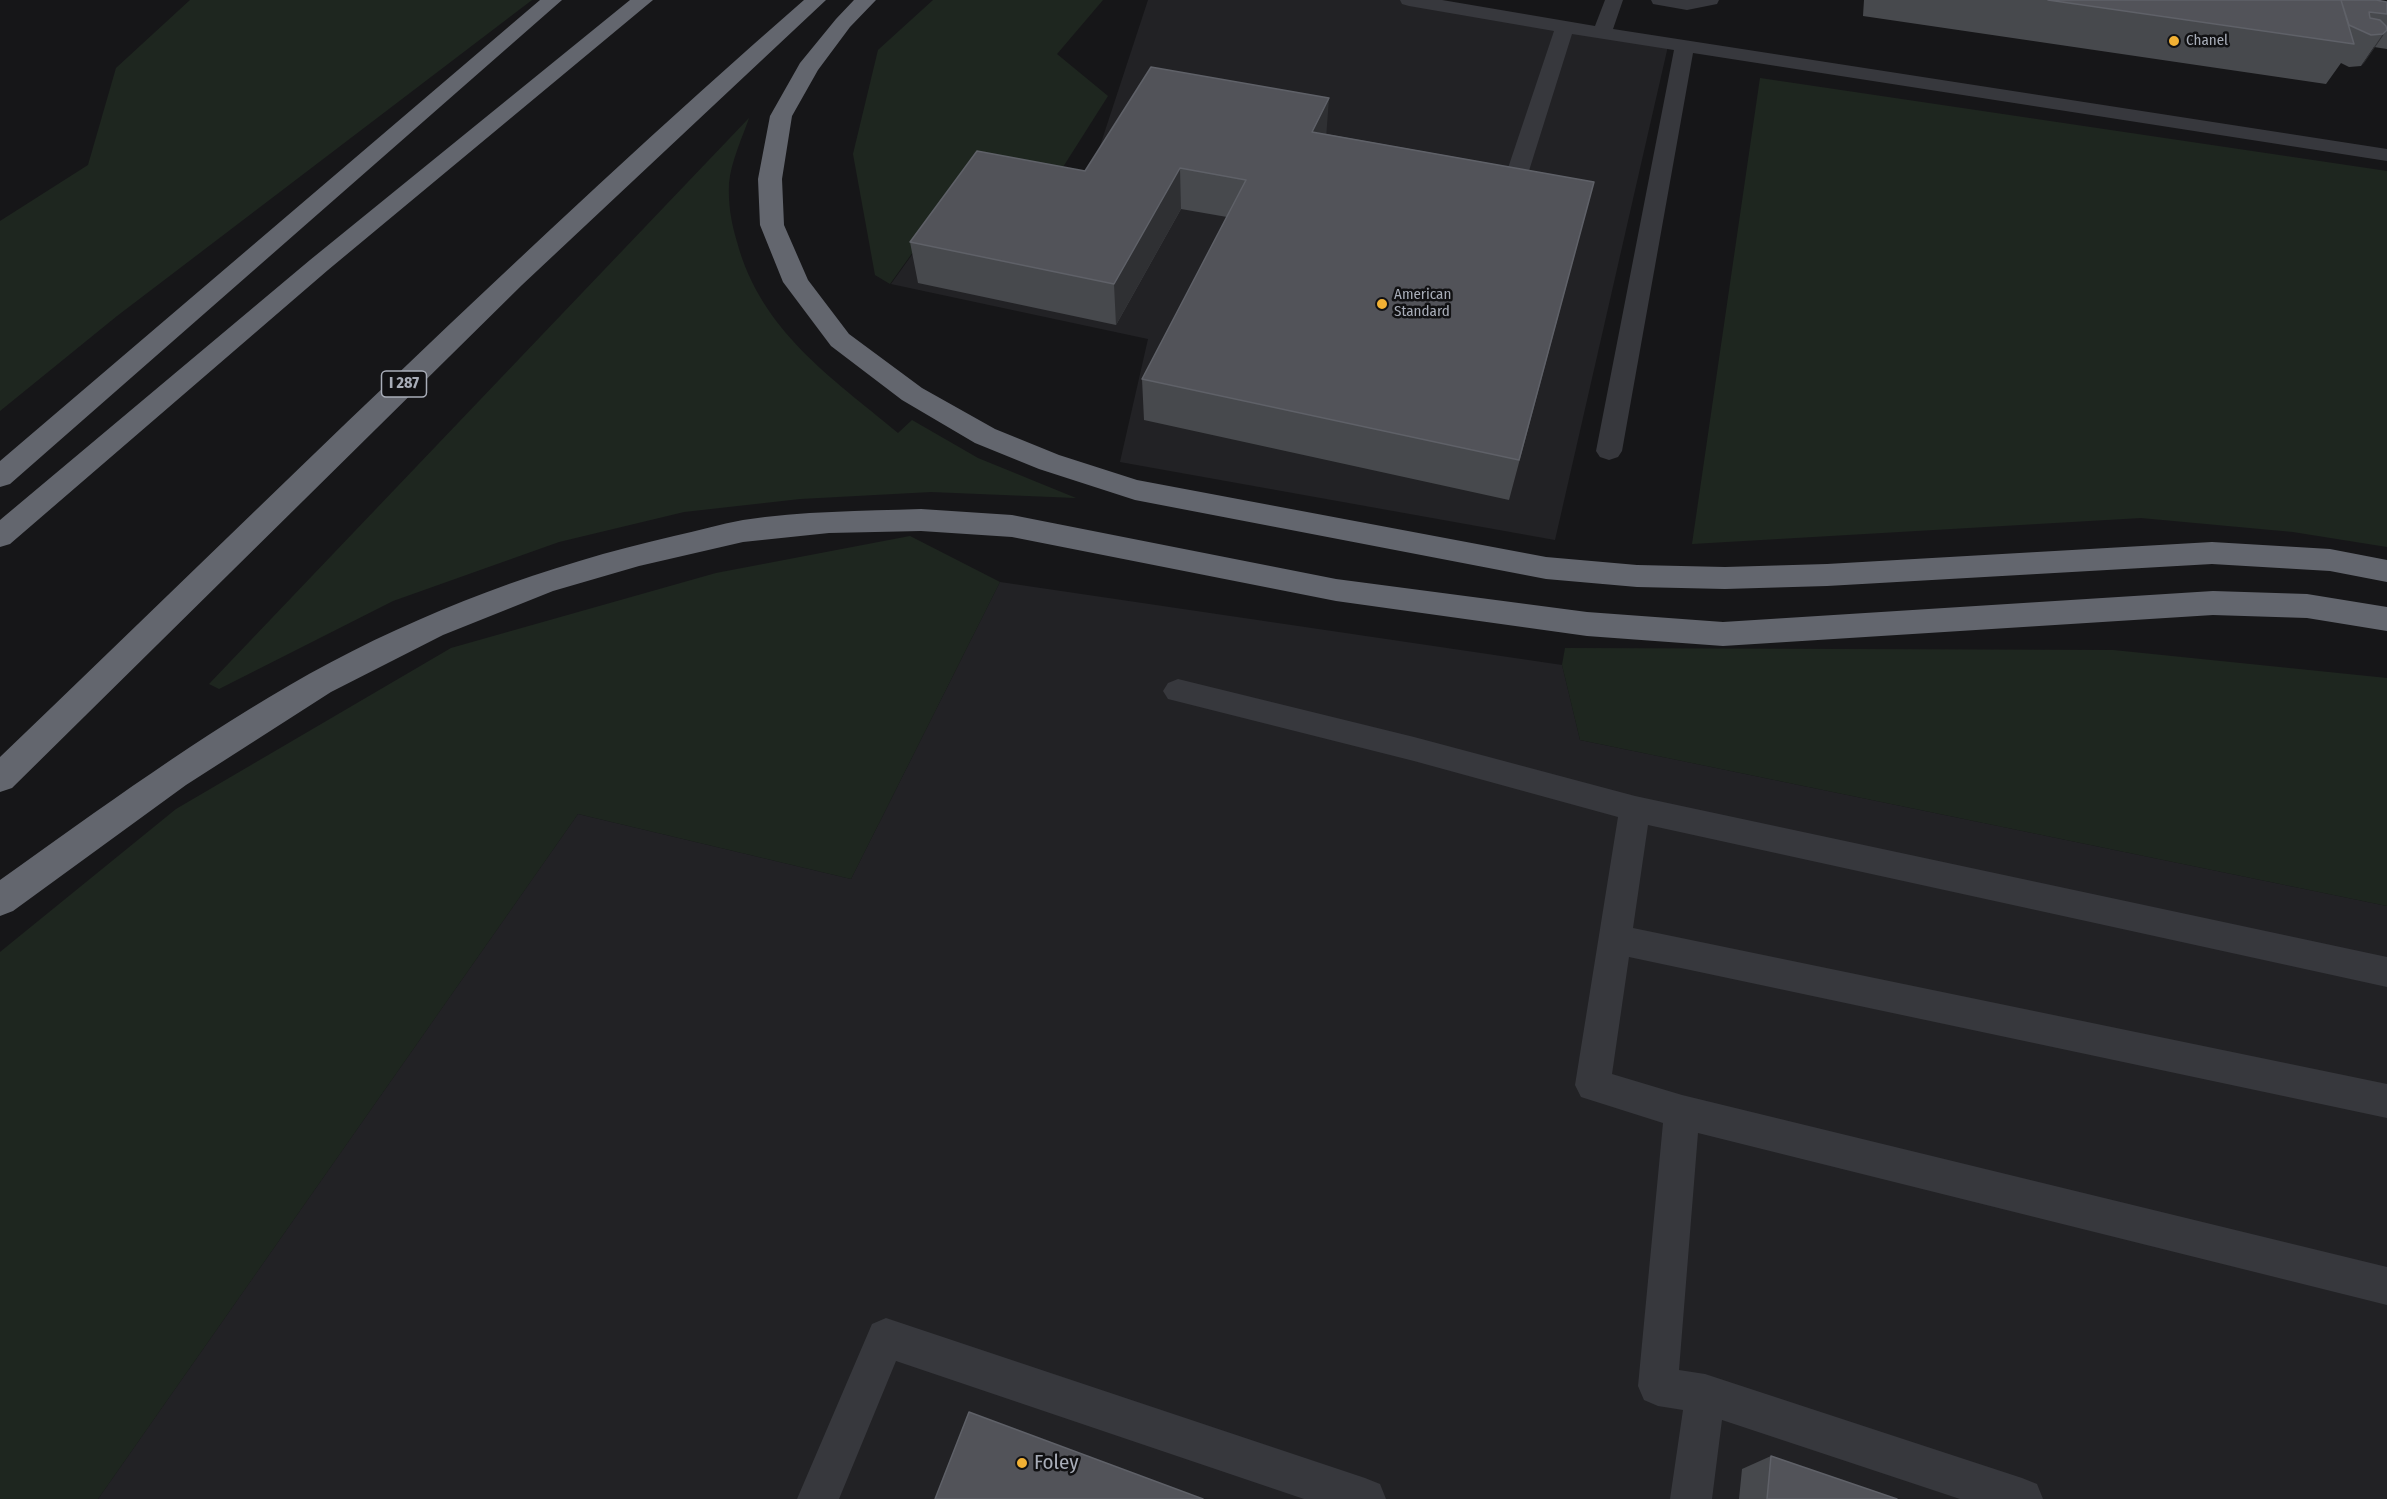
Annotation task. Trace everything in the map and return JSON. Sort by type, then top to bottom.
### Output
[{"type":"highway","points":[[0,477],[510,39],[552,0]]},
{"type":"highway","points":[[0,536],[218,348],[643,0]]},
{"type":"highway","name":"I 287","points":[[0,778],[513,279],[730,76],[816,0]]},
{"type":"highway","points":[[866,0],[843,24],[808,68],[781,116],[770,179],[772,225],[796,282],[840,340],[912,394],[985,436],[1049,462],[1135,490],[1546,568],[1637,576],[1725,578],[1827,575],[2212,553],[2330,560],[2387,571]]},
{"type":"highway","points":[[0,900],[193,762],[320,683],[432,627],[544,582],[639,555],[743,531],[829,522],[909,520],[1012,526],[1336,590],[1587,624],[1723,634],[2213,603],[2307,606],[2387,619]]},
{"type":"lane","points":[[1409,0],[1602,33],[2387,155]]},
{"type":"lane","points":[[1602,33],[1614,0]]},
{"type":"lane","points":[[1660,0],[1687,4],[1710,0]]},
{"type":"lane","points":[[1517,174],[1565,27]]},
{"type":"lane","points":[[1609,451],[1685,45]]},
{"type":"lane","points":[[1178,692],[1414,749],[1635,809],[2387,972]]},
{"type":"lane","points":[[1635,809],[1593,1085],[1682,1112],[2387,1286]]},
{"type":"lane","points":[[1616,939],[2387,1101]]},
{"type":"lane","points":[[1682,1112],[1658,1386],[1705,1394],[2022,1499]]},
{"type":"lane","points":[[818,1499],[886,1338],[1365,1499]]},
{"type":"lane","points":[[1691,1499],[1705,1394]]},
{"type":"shaded area","points":[[190,0],[532,0],[117,316],[0,411],[0,221],[88,165],[116,68]]},
{"type":"shaded area","points":[[933,0],[1103,0],[1057,54],[1108,96],[1044,197],[964,181],[890,284],[875,275],[853,154],[878,50]]},
{"type":"shaded area","points":[[1148,0],[1429,0],[1668,46],[1555,540],[1120,462],[1148,339],[891,284],[965,181],[1081,204]]},
{"type":"shaded area","points":[[1760,78],[2387,171],[2387,547],[2293,532],[2141,518],[1692,544]]},
{"type":"shaded area","points":[[749,118],[730,175],[730,213],[748,273],[763,302],[781,327],[824,371],[898,433],[912,420],[978,458],[1076,498],[931,492],[800,499],[684,512],[559,542],[393,601],[219,689],[209,684]]},
{"type":"shaded area","points":[[910,536],[1000,582],[851,879],[578,814],[98,1499],[0,1499],[0,952],[176,809],[451,648],[716,573]]},
{"type":"shaded area","points":[[1000,582],[1562,665],[1580,740],[2387,906],[2387,1499],[98,1499],[578,814],[851,879]]},
{"type":"shaded area","points":[[1565,648],[2113,650],[2387,678],[2387,906],[1580,740],[1562,665]]},
{"type":"building","points":[[2048,0],[2341,0],[2354,44]]},
{"type":"building","points":[[2341,0],[2387,2],[2387,14],[2369,12],[2370,18],[2380,20],[2387,30],[2383,34],[2371,35],[2349,25]]},
{"type":"building","name":"American Standard","points":[[1151,67],[1329,98],[1312,132],[1594,182],[1519,460],[1142,379],[1246,180],[1180,168],[1114,284],[910,242],[977,151],[1085,171]]},
{"type":"building","name":"Foley","points":[[969,1412],[1203,1499],[935,1499]]},
{"type":"building","points":[[1771,1456],[1897,1499],[1767,1499]]},
{"type":"place","name":"Chanel","points":[[2174,41]]},
{"type":"place","name":"American Standard","points":[[1382,304]]},
{"type":"place","name":"Foley","points":[[1022,1463]]}]
